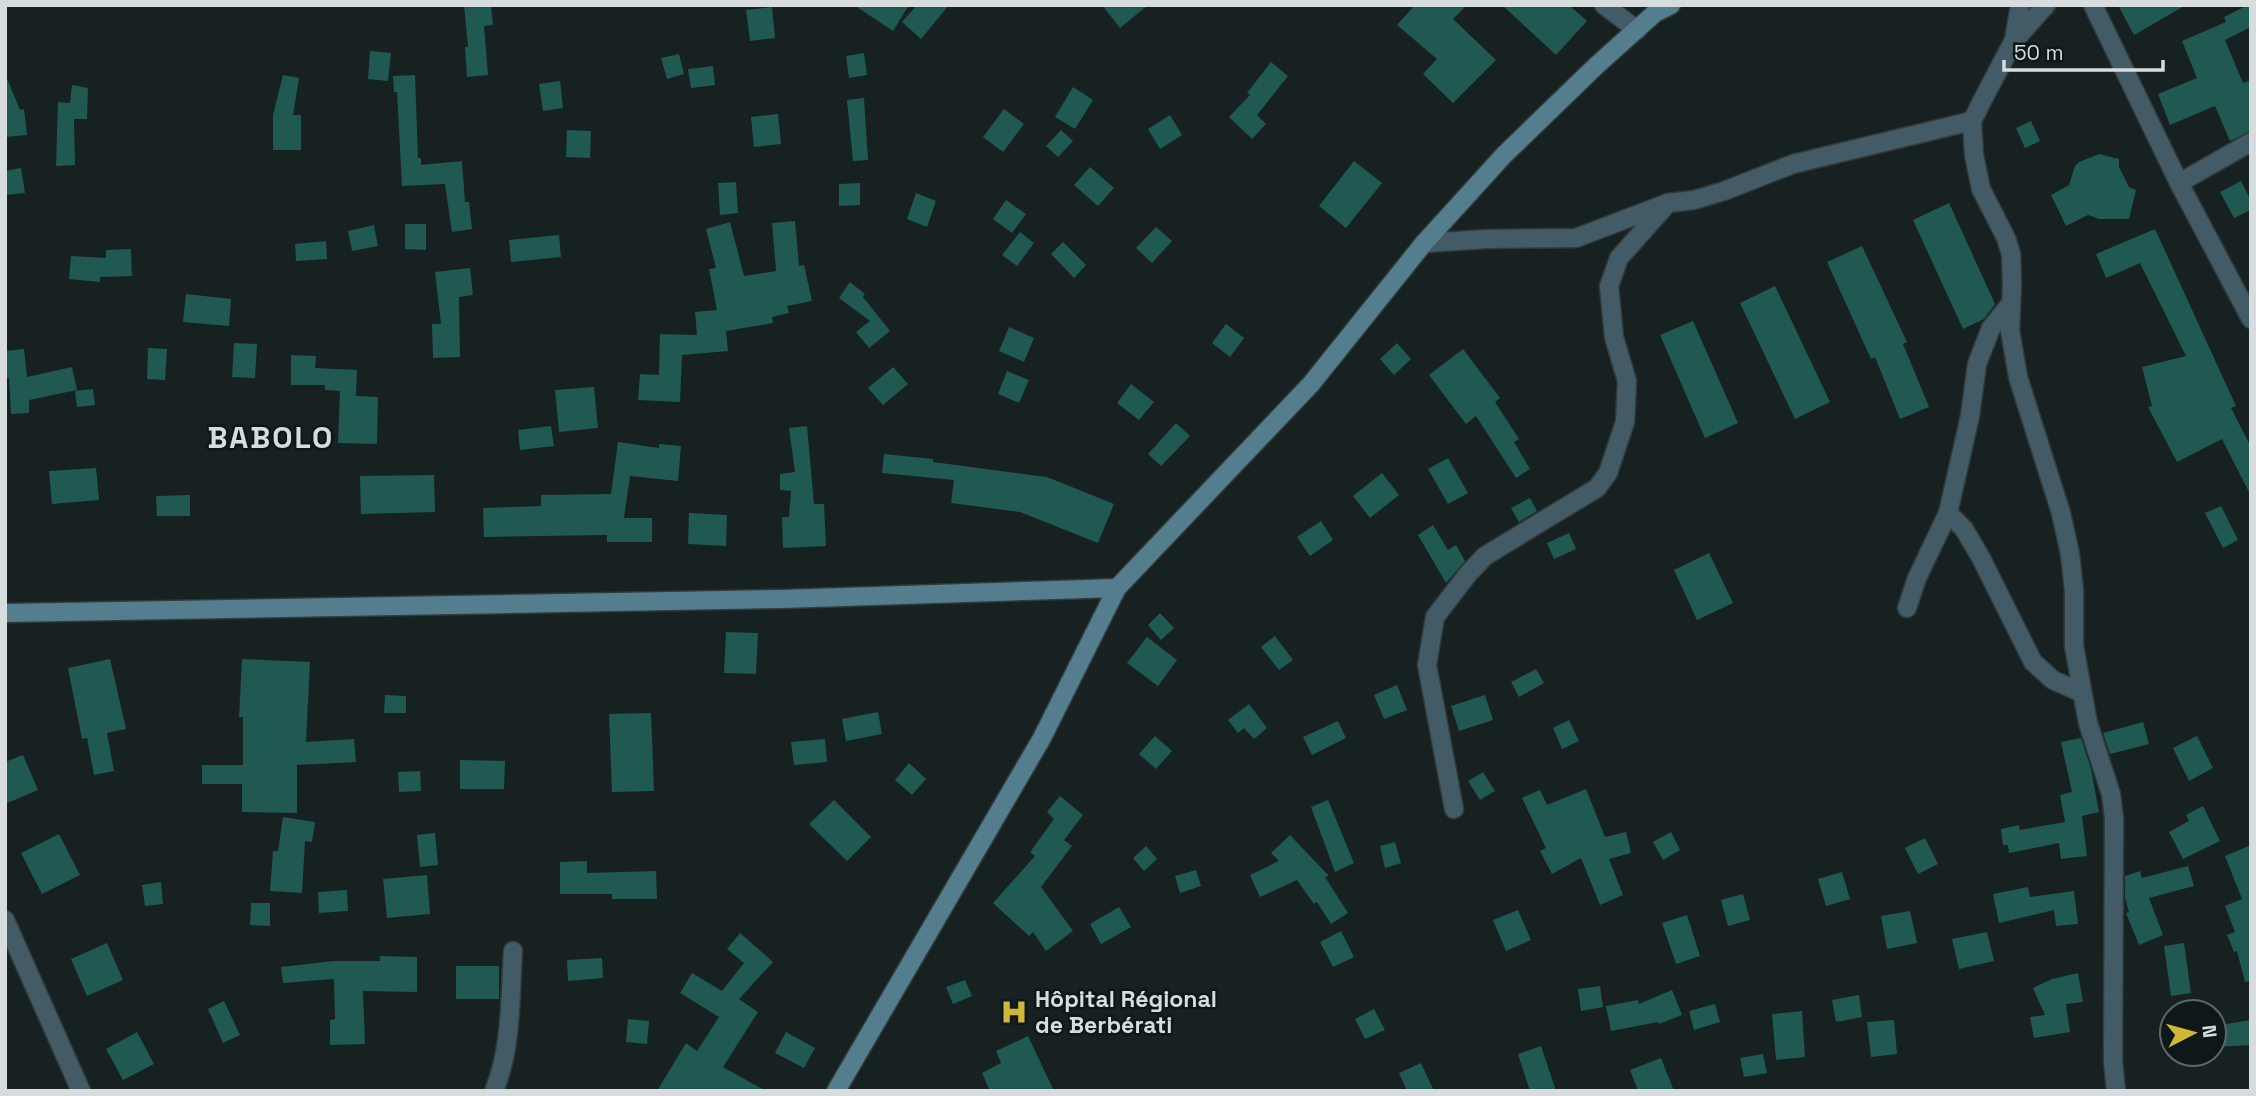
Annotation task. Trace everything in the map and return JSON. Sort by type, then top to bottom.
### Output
[{"type":"street","points":[[1604,5],[1637,30]]},
{"type":"street","points":[[2013,43],[2020,5]]},
{"type":"street","points":[[2046,5],[2013,43],[1972,121],[1974,155],[1981,189],[2006,237],[2011,254],[2010,330],[2018,377],[2061,513],[2070,554],[2074,590],[2074,646],[2082,693],[2088,723],[2111,794],[2114,819],[2113,1061],[2116,1091]]},
{"type":"street","points":[[2093,5],[2179,183],[2251,319]]},
{"type":"street","points":[[836,1091],[1042,738],[1117,588],[1311,384],[1424,243],[1504,155],[1597,65],[1662,8]]},
{"type":"street","points":[[1424,243],[1576,238],[1668,202],[1694,200],[1724,191],[1793,164],[1972,121]]},
{"type":"street","points":[[2179,183],[2251,142]]},
{"type":"street","points":[[1454,809],[1427,665],[1435,617],[1485,556],[1597,488],[1608,473],[1625,422],[1627,381],[1614,337],[1609,286],[1619,258],[1668,202]]},
{"type":"street","points":[[1907,608],[1917,578],[1948,513],[1970,416],[1977,364],[1991,328],[2011,303]]},
{"type":"street","points":[[1948,513],[1964,529],[1975,548],[2033,662],[2053,680],[2082,693]]},
{"type":"street","points":[[5,613],[769,599],[1117,588]]},
{"type":"street","points":[[5,920],[81,1091]]},
{"type":"street","points":[[494,1091],[503,1065],[513,951]]},
{"type":"building","points":[[464,5],[491,5],[493,25],[484,26],[488,75],[467,77],[465,47],[468,47]]},
{"type":"building","points":[[854,5],[909,5],[893,31]]},
{"type":"building","points":[[917,5],[949,5],[921,39],[902,22]]},
{"type":"building","points":[[1102,5],[1148,5],[1120,28]]},
{"type":"building","points":[[1415,5],[1467,5],[1453,19],[1496,60],[1453,103],[1423,74],[1437,59],[1397,25]]},
{"type":"building","points":[[1502,5],[1569,5],[1587,21],[1556,55]]},
{"type":"building","points":[[2118,5],[2186,5],[2134,35]]},
{"type":"building","points":[[2251,5],[2251,27],[2225,40],[2243,83],[2251,80],[2251,131],[2230,141],[2215,106],[2170,125],[2158,94],[2197,78],[2182,41],[2226,22],[2224,17]]},
{"type":"building","points":[[772,7],[775,38],[750,41],[746,10]]},
{"type":"building","points":[[370,51],[391,53],[388,81],[368,79]]},
{"type":"building","points":[[864,53],[867,75],[849,78],[846,56]]},
{"type":"building","points":[[679,54],[684,74],[667,79],[661,58]]},
{"type":"building","points":[[1271,62],[1288,76],[1257,115],[1266,124],[1252,139],[1229,117],[1250,95],[1247,93]]},
{"type":"building","points":[[713,66],[715,85],[691,88],[688,69]]},
{"type":"building","points":[[283,75],[299,78],[293,115],[301,115],[301,150],[273,150],[273,115]]},
{"type":"building","points":[[415,75],[418,158],[421,158],[421,165],[462,161],[465,202],[469,202],[472,229],[452,232],[445,184],[402,186],[397,92],[394,92],[393,76]]},
{"type":"building","points":[[6,76],[20,110],[24,109],[27,135],[5,137]]},
{"type":"building","points":[[560,81],[563,108],[543,111],[539,84]]},
{"type":"building","points":[[72,85],[88,88],[87,119],[74,119],[75,165],[56,166],[58,102],[70,103]]},
{"type":"building","points":[[1073,87],[1093,100],[1075,129],[1055,117]]},
{"type":"building","points":[[864,98],[868,160],[853,161],[847,100]]},
{"type":"building","points":[[1004,109],[1024,124],[1003,152],[983,137]]},
{"type":"building","points":[[778,114],[781,144],[754,147],[751,117]]},
{"type":"building","points":[[1170,115],[1182,135],[1160,149],[1148,129]]},
{"type":"building","points":[[2031,121],[2040,141],[2025,148],[2016,128]]},
{"type":"building","points":[[567,130],[591,131],[590,158],[566,157]]},
{"type":"building","points":[[1061,130],[1073,141],[1058,157],[1046,146]]},
{"type":"building","points":[[2099,154],[2119,159],[2119,167],[2129,187],[2136,190],[2129,219],[2099,219],[2088,215],[2066,226],[2051,195],[2069,185],[2079,162]]},
{"type":"building","points":[[1354,161],[1382,183],[1346,228],[1319,206]]},
{"type":"building","points":[[1090,167],[1114,188],[1098,206],[1074,185]]},
{"type":"building","points":[[21,168],[25,193],[5,195],[5,171]]},
{"type":"building","points":[[2241,181],[2251,201],[2251,210],[2234,218],[2220,192]]},
{"type":"building","points":[[736,182],[738,213],[720,215],[718,183]]},
{"type":"building","points":[[860,183],[860,205],[839,206],[839,184]]},
{"type":"building","points":[[916,193],[936,201],[927,227],[907,219]]},
{"type":"building","points":[[1006,200],[1026,214],[1012,233],[993,219]]},
{"type":"building","points":[[1949,203],[1995,304],[1984,319],[1963,329],[1913,220]]},
{"type":"building","points":[[795,221],[799,266],[804,265],[812,301],[787,306],[789,313],[772,317],[773,323],[726,331],[728,351],[682,355],[680,402],[638,400],[640,374],[659,375],[660,334],[697,335],[695,312],[717,310],[709,269],[716,268],[706,229],[730,222],[744,276],[776,271],[772,223]]},
{"type":"building","points":[[405,224],[426,224],[426,250],[405,249]]},
{"type":"building","points":[[374,225],[378,246],[352,251],[348,231]]},
{"type":"building","points":[[1156,227],[1172,241],[1152,263],[1136,248]]},
{"type":"building","points":[[2155,229],[2236,406],[2231,408],[2251,447],[2251,496],[2222,439],[2177,462],[2148,407],[2152,406],[2142,367],[2186,356],[2140,263],[2106,278],[2096,254]]},
{"type":"building","points":[[1020,232],[1034,243],[1017,266],[1002,255]]},
{"type":"building","points":[[559,235],[561,257],[511,262],[509,240]]},
{"type":"building","points":[[326,241],[327,259],[296,261],[295,244]]},
{"type":"building","points":[[1063,242],[1086,265],[1074,278],[1051,254]]},
{"type":"building","points":[[1862,246],[1907,342],[1903,344],[1929,407],[1900,419],[1875,357],[1871,359],[1827,262]]},
{"type":"building","points":[[131,249],[132,276],[100,277],[100,282],[69,279],[71,256],[106,258],[106,250]]},
{"type":"building","points":[[470,268],[473,295],[459,297],[460,357],[433,358],[432,324],[441,324],[435,272]]},
{"type":"building","points":[[850,282],[865,294],[863,297],[890,331],[869,348],[856,332],[870,321],[839,298]]},
{"type":"building","points":[[1775,286],[1830,402],[1795,419],[1740,303]]},
{"type":"building","points":[[186,294],[231,299],[229,326],[183,322]]},
{"type":"building","points":[[1693,321],[1738,423],[1705,438],[1660,335]]},
{"type":"building","points":[[1226,324],[1244,338],[1230,357],[1212,343]]},
{"type":"building","points":[[1009,327],[1034,338],[1024,362],[999,351]]},
{"type":"building","points":[[234,343],[257,344],[255,378],[232,377]]},
{"type":"building","points":[[1397,343],[1411,359],[1394,375],[1380,359]]},
{"type":"building","points":[[148,348],[167,349],[165,380],[147,379]]},
{"type":"building","points":[[24,349],[27,377],[72,367],[77,390],[29,400],[29,413],[11,414],[9,378],[5,378],[5,351]]},
{"type":"building","points":[[1463,349],[1500,398],[1495,402],[1519,439],[1514,442],[1530,469],[1516,478],[1476,416],[1466,424],[1429,375]]},
{"type":"building","points":[[291,355],[316,356],[315,368],[357,370],[356,396],[378,397],[377,444],[338,443],[340,391],[325,390],[325,385],[291,385]]},
{"type":"building","points":[[893,367],[908,384],[883,405],[868,388]]},
{"type":"building","points":[[1007,371],[1029,380],[1019,403],[998,394]]},
{"type":"building","points":[[1131,384],[1154,402],[1139,420],[1117,403]]},
{"type":"building","points":[[594,387],[598,428],[559,432],[555,390]]},
{"type":"building","points":[[93,389],[95,405],[77,407],[75,391]]},
{"type":"building","points":[[1176,423],[1190,436],[1161,466],[1148,454]]},
{"type":"building","points":[[551,426],[554,446],[520,450],[518,430]]},
{"type":"building","points":[[807,426],[814,504],[824,504],[826,546],[783,548],[782,517],[789,517],[791,491],[780,490],[780,474],[795,472],[789,428]]},
{"type":"building","points":[[618,442],[659,448],[659,444],[681,446],[678,481],[630,476],[624,518],[652,518],[652,542],[607,542],[607,535],[484,537],[483,508],[541,506],[541,495],[611,494]]},
{"type":"building","points":[[884,454],[1047,477],[1114,504],[1098,543],[1020,512],[951,503],[954,480],[882,473]]},
{"type":"building","points":[[1448,458],[1468,493],[1448,504],[1428,469]]},
{"type":"building","points":[[96,468],[99,500],[52,504],[49,471]]},
{"type":"building","points":[[1382,473],[1399,495],[1370,518],[1353,496]]},
{"type":"building","points":[[434,475],[435,512],[361,514],[360,476]]},
{"type":"building","points":[[190,495],[190,516],[157,516],[156,496]]},
{"type":"building","points":[[1530,498],[1537,511],[1519,522],[1511,508]]},
{"type":"building","points":[[2221,506],[2238,540],[2223,548],[2205,513]]},
{"type":"building","points":[[689,513],[727,515],[726,546],[688,544]]},
{"type":"building","points":[[1321,521],[1333,540],[1310,556],[1297,537]]},
{"type":"building","points":[[1433,525],[1448,550],[1456,545],[1465,561],[1446,583],[1418,535]]},
{"type":"building","points":[[1569,533],[1576,549],[1554,559],[1547,543]]},
{"type":"building","points":[[1709,553],[1733,603],[1697,620],[1674,570]]},
{"type":"building","points":[[1160,613],[1174,628],[1161,640],[1148,625]]},
{"type":"building","points":[[726,632],[758,633],[756,674],[724,673]]},
{"type":"building","points":[[1275,636],[1293,660],[1279,670],[1261,647]]},
{"type":"building","points":[[1147,637],[1177,660],[1158,686],[1127,663]]},
{"type":"building","points":[[110,659],[126,729],[107,733],[114,771],[94,775],[87,738],[82,739],[68,668]]},
{"type":"building","points":[[242,659],[310,662],[306,742],[354,739],[356,762],[297,765],[297,813],[242,812],[242,784],[202,784],[202,765],[243,765],[243,717],[239,717]]},
{"type":"building","points":[[1536,669],[1544,683],[1519,697],[1511,682]]},
{"type":"building","points":[[1397,685],[1407,710],[1384,719],[1374,695]]},
{"type":"building","points":[[385,695],[406,696],[406,713],[384,713]]},
{"type":"building","points":[[1485,695],[1493,720],[1459,731],[1451,706]]},
{"type":"building","points":[[1249,704],[1267,728],[1254,739],[1244,728],[1238,733],[1228,720]]},
{"type":"building","points":[[878,712],[882,734],[846,741],[842,719]]},
{"type":"building","points":[[651,713],[654,791],[612,792],[609,714]]},
{"type":"building","points":[[1569,720],[1579,741],[1562,749],[1553,728]]},
{"type":"building","points":[[1338,721],[1346,738],[1312,755],[1303,737]]},
{"type":"building","points":[[2143,722],[2149,744],[2110,754],[2103,733]]},
{"type":"building","points":[[1155,736],[1172,751],[1156,769],[1139,754]]},
{"type":"building","points":[[2197,736],[2213,768],[2189,781],[2173,748]]},
{"type":"building","points":[[2081,738],[2091,769],[2099,812],[2082,816],[2087,856],[2061,859],[2059,843],[2009,853],[2008,845],[2003,845],[2001,829],[2019,825],[2020,830],[2065,822],[2060,795],[2072,792],[2061,742]]},
{"type":"building","points":[[825,739],[827,762],[794,765],[791,742]]},
{"type":"building","points":[[23,755],[38,790],[5,804],[5,762]]},
{"type":"building","points":[[460,760],[505,761],[504,789],[460,789]]},
{"type":"building","points":[[909,763],[926,779],[912,795],[895,780]]},
{"type":"building","points":[[420,771],[421,791],[399,792],[398,772]]},
{"type":"building","points":[[1483,772],[1495,791],[1480,800],[1468,781]]},
{"type":"building","points":[[1586,789],[1605,837],[1626,832],[1631,853],[1609,859],[1623,895],[1600,905],[1581,858],[1552,874],[1540,851],[1546,848],[1522,798],[1540,790],[1547,805]]},
{"type":"building","points":[[1060,796],[1083,815],[1064,840],[1072,846],[1041,887],[1073,931],[1046,951],[1033,932],[1029,936],[993,903],[1035,856],[1030,852],[1054,819],[1047,812]]},
{"type":"building","points":[[834,800],[871,837],[847,861],[809,824]]},
{"type":"building","points":[[1328,800],[1354,863],[1335,872],[1311,807]]},
{"type":"building","points":[[2203,806],[2220,841],[2183,859],[2169,832],[2189,821],[2186,815]]},
{"type":"building","points":[[283,817],[315,822],[312,842],[305,841],[302,893],[270,891],[273,851],[278,851]]},
{"type":"building","points":[[1671,832],[1680,850],[1663,860],[1653,842]]},
{"type":"building","points":[[435,833],[438,865],[420,867],[417,835]]},
{"type":"building","points":[[59,834],[80,875],[42,894],[21,853]]},
{"type":"building","points":[[1290,835],[1329,876],[1325,877],[1348,913],[1331,924],[1317,902],[1314,904],[1297,880],[1260,897],[1250,875],[1279,861],[1271,853]]},
{"type":"building","points":[[1925,838],[1938,864],[1918,874],[1905,848]]},
{"type":"building","points":[[1395,842],[1401,863],[1385,868],[1380,846]]},
{"type":"building","points":[[2251,845],[2251,981],[2245,982],[2237,951],[2234,952],[2227,935],[2235,932],[2225,906],[2242,899],[2225,856]]},
{"type":"building","points":[[1146,846],[1157,859],[1144,871],[1133,858]]},
{"type":"building","points":[[587,861],[587,873],[656,871],[657,899],[612,899],[612,894],[560,894],[560,862]]},
{"type":"building","points":[[2188,866],[2194,886],[2149,898],[2163,935],[2139,945],[2126,913],[2129,912],[2125,898],[2125,876],[2140,871],[2142,878]]},
{"type":"building","points":[[1196,870],[1201,886],[1180,893],[1175,876]]},
{"type":"building","points":[[1842,872],[1850,899],[1826,906],[1818,879]]},
{"type":"building","points":[[427,875],[430,914],[387,918],[383,879]]},
{"type":"building","points":[[161,882],[163,904],[145,906],[142,885]]},
{"type":"building","points":[[2028,887],[2030,897],[2074,891],[2078,924],[2056,926],[2054,910],[1999,923],[1993,894]]},
{"type":"building","points":[[347,890],[348,911],[319,913],[318,892]]},
{"type":"building","points":[[1743,894],[1750,920],[1728,926],[1721,900]]},
{"type":"building","points":[[251,903],[270,903],[270,926],[250,925]]},
{"type":"building","points":[[1119,907],[1131,927],[1101,944],[1090,924]]},
{"type":"building","points":[[1518,910],[1531,940],[1506,951],[1493,920]]},
{"type":"building","points":[[1910,911],[1917,943],[1887,949],[1881,916]]},
{"type":"building","points":[[1687,915],[1700,956],[1676,964],[1662,923]]},
{"type":"building","points":[[1341,931],[1354,957],[1333,967],[1320,942]]},
{"type":"building","points":[[1987,932],[1994,961],[1959,969],[1952,939]]},
{"type":"building","points":[[740,933],[773,962],[739,999],[758,1012],[723,1067],[766,1091],[657,1091],[686,1043],[697,1051],[719,1017],[680,993],[692,973],[722,991],[744,963],[727,949]]},
{"type":"building","points":[[107,943],[123,980],[87,996],[71,959]]},
{"type":"building","points":[[2184,943],[2191,993],[2171,996],[2164,946]]},
{"type":"building","points":[[380,956],[417,957],[417,992],[363,991],[365,1044],[330,1045],[330,1020],[335,1019],[334,979],[283,983],[281,967],[334,961],[380,961]]},
{"type":"building","points":[[602,958],[603,978],[568,981],[567,960]]},
{"type":"building","points":[[456,966],[499,966],[499,999],[456,999]]},
{"type":"building","points":[[2078,973],[2083,1002],[2066,1004],[2070,1032],[2034,1038],[2030,1017],[2045,1015],[2033,988],[2052,979]]},
{"type":"building","points":[[965,980],[972,996],[953,1004],[946,987]]},
{"type":"building","points":[[1600,986],[1603,1007],[1581,1011],[1578,989]]},
{"type":"building","points":[[1672,990],[1682,1015],[1659,1024],[1658,1022],[1611,1031],[1606,1006],[1638,1000],[1639,1004]]},
{"type":"building","points":[[1859,995],[1862,1017],[1836,1022],[1832,1000]]},
{"type":"building","points":[[224,1001],[240,1035],[223,1043],[208,1009]]},
{"type":"building","points":[[1715,1004],[1720,1022],[1694,1030],[1689,1011]]},
{"type":"building","points":[[1374,1009],[1385,1030],[1365,1039],[1355,1019]]},
{"type":"building","points":[[1802,1011],[1805,1057],[1776,1060],[1772,1014]]},
{"type":"building","points":[[628,1019],[649,1021],[647,1044],[626,1042]]},
{"type":"building","points":[[1894,1020],[1897,1054],[1871,1057],[1867,1022]]},
{"type":"building","points":[[2251,1020],[2251,1045],[2228,1046],[2228,1024]]},
{"type":"building","points":[[137,1032],[154,1064],[123,1080],[106,1049]]},
{"type":"building","points":[[786,1032],[815,1048],[804,1068],[775,1053]]},
{"type":"building","points":[[1028,1036],[1054,1091],[990,1091],[982,1073],[1001,1063],[996,1051]]},
{"type":"building","points":[[1541,1046],[1556,1091],[1530,1091],[1518,1054]]},
{"type":"building","points":[[1763,1054],[1767,1073],[1744,1077],[1740,1058]]},
{"type":"building","points":[[1661,1058],[1674,1091],[1638,1091],[1630,1070]]},
{"type":"building","points":[[1421,1063],[1434,1091],[1407,1091],[1399,1073]]},
{"type":"place","name":"Hôpital Régional de Berbérati","points":[[1014,1012]]},
{"type":"district","name":"BABOLO","points":[[271,437]]}]
